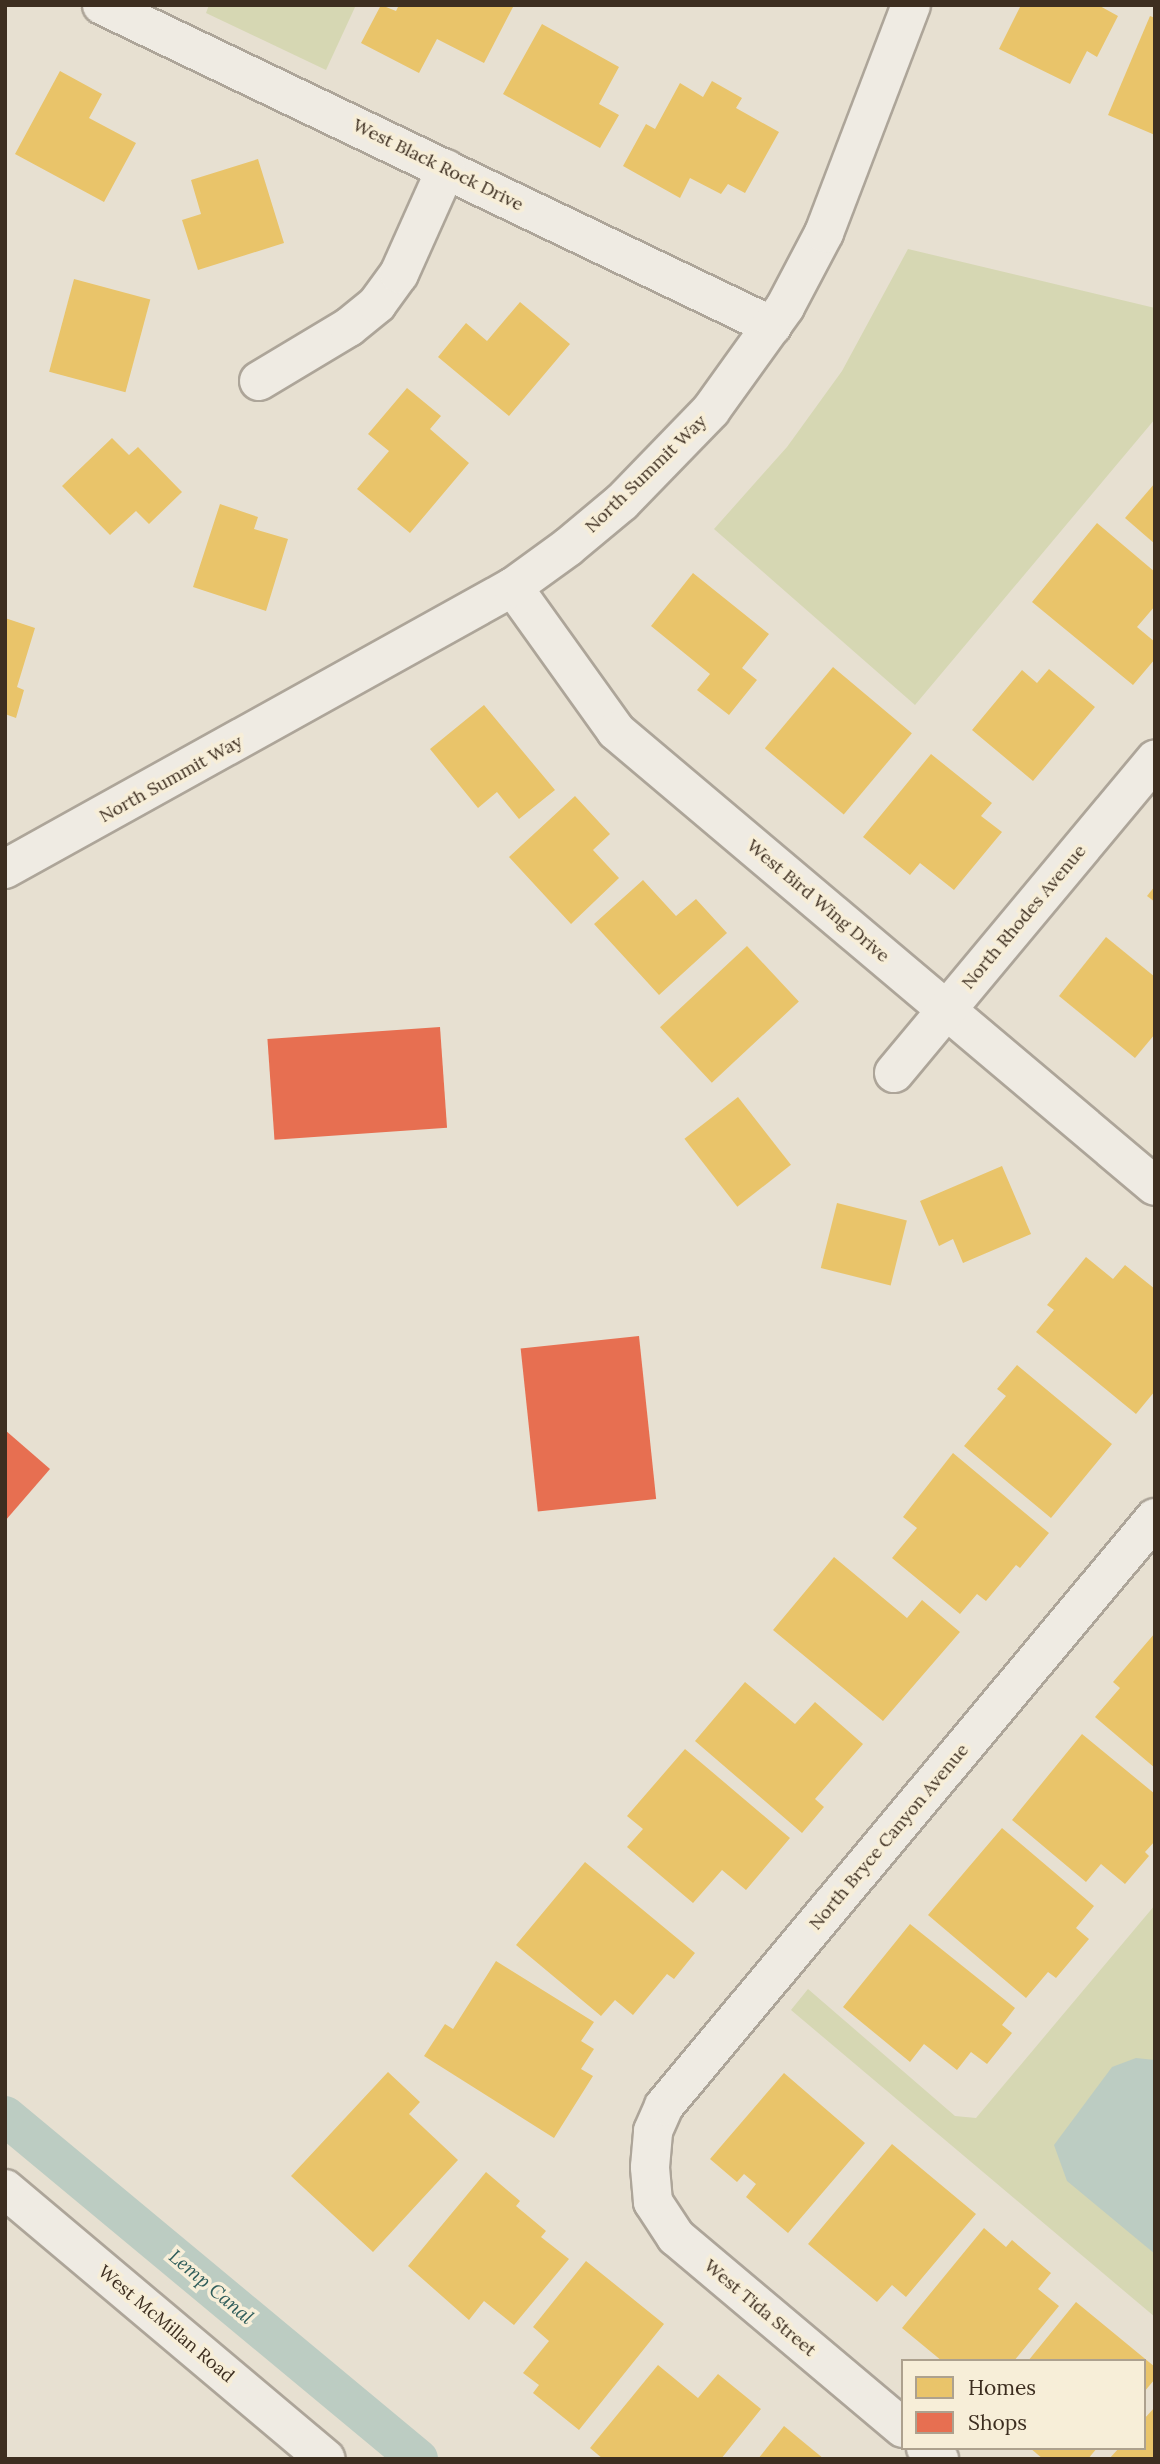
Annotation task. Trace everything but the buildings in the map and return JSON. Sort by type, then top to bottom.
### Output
[{"type":"street","name":"West Black Rock Drive","points":[[102,5],[772,326]]},
{"type":"street","name":"North Summit Way","points":[[5,869],[513,587],[568,547],[622,502],[711,410],[772,326],[824,233],[911,5]]},
{"type":"street","points":[[259,381],[349,327],[377,304],[399,274],[446,169]]},
{"type":"street","name":"West Bird Wing Drive","points":[[513,587],[616,731],[1155,1186]]},
{"type":"street","name":"North Rhodes Avenue","points":[[894,1073],[1155,760]]},
{"type":"street","name":"North Bryce Canyon Avenue","points":[[650,2167],[653,2131],[664,2106],[1155,1518]]},
{"type":"street","name":"West Tida Street","points":[[650,2167],[653,2202],[676,2237],[901,2426]]},
{"type":"street","name":"West McMillan Road","points":[[5,2189],[326,2459]]},
{"type":"green space","points":[[209,5],[356,5],[326,70],[206,13]]},
{"type":"green space","points":[[908,249],[1155,308],[1155,419],[915,705],[714,529],[787,447],[842,371]]},
{"type":"green space","points":[[1155,1905],[1155,2317],[791,2010],[808,1989],[955,2116],[976,2118]]},
{"type":"shaded area","points":[[1136,2058],[1155,2060],[1155,2254],[1067,2181],[1054,2145],[1112,2067]]},
{"type":"waterway","name":"Lemp Canal","points":[[5,2116],[418,2459]]}]
